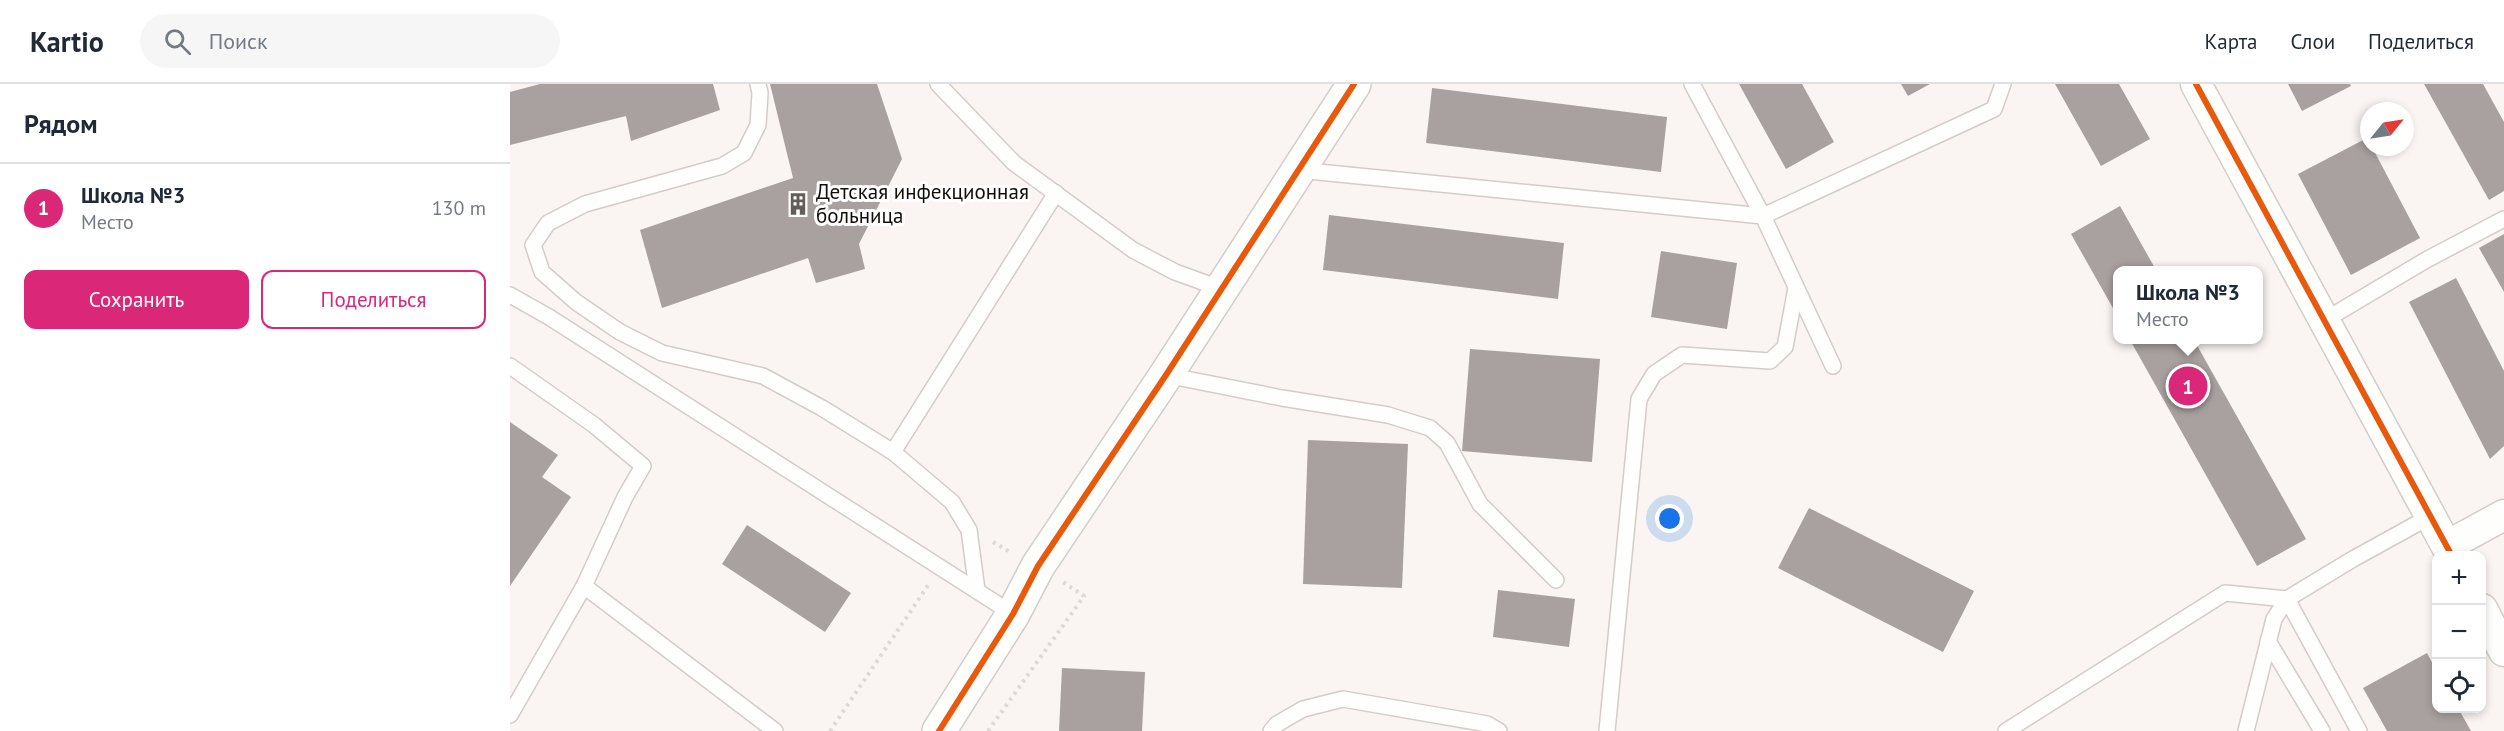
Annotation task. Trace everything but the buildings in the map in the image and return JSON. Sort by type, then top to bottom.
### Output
[{"type":"street","points":[[939,731],[1013,614],[1038,566],[1222,290],[1354,84]]},
{"type":"street","points":[[2196,84],[2450,551],[2504,515]]},
{"type":"street","points":[[2486,618],[2504,651]]},
{"type":"lane","points":[[758,84],[760,93],[758,125],[744,153],[722,166],[585,204],[548,223],[533,245],[542,272],[620,332],[662,353],[763,376],[822,408],[893,452],[952,502],[969,530],[977,590]]},
{"type":"lane","points":[[938,84],[1014,163],[1133,250],[1175,272],[1222,290]]},
{"type":"lane","points":[[1692,84],[1763,216],[1833,366]]},
{"type":"lane","points":[[1298,170],[1763,216],[1994,109],[2003,84]]},
{"type":"lane","points":[[893,452],[1056,193]]},
{"type":"lane","points":[[2325,320],[2426,260],[2504,219]]},
{"type":"lane","points":[[1607,731],[1639,399],[1654,374],[1682,355],[1770,361],[1785,347],[1796,288]]},
{"type":"lane","points":[[510,295],[549,317],[1013,614]]},
{"type":"lane","points":[[510,366],[594,425],[643,466],[625,498],[584,586],[510,715]]},
{"type":"lane","points":[[1166,375],[1282,398],[1388,415],[1430,428],[1447,443],[1480,504],[1556,580]]},
{"type":"lane","points":[[2246,731],[2274,619],[2287,599],[2353,558],[2431,516]]},
{"type":"lane","points":[[584,586],[775,731]]},
{"type":"lane","points":[[2006,731],[2225,593],[2287,599]]},
{"type":"lane","points":[[2287,599],[2359,731]]},
{"type":"lane","points":[[2268,641],[2322,731]]},
{"type":"lane","points":[[1271,731],[1278,724],[1303,709],[1343,699],[1487,724],[1499,731]]},
{"type":"path","points":[[969,530],[1038,566],[1084,596],[988,731]]},
{"type":"path","points":[[830,731],[940,567]]},
{"type":"cycle path","points":[[939,731],[1013,614],[1038,566],[1166,375],[1354,84]]},
{"type":"cycle path","points":[[2196,84],[2449,551]]},
{"type":"place","name":"Детская инфекционная больница","points":[[798,204]]},
{"type":"place","name":"Школа №3","points":[[2188,386]]}]
